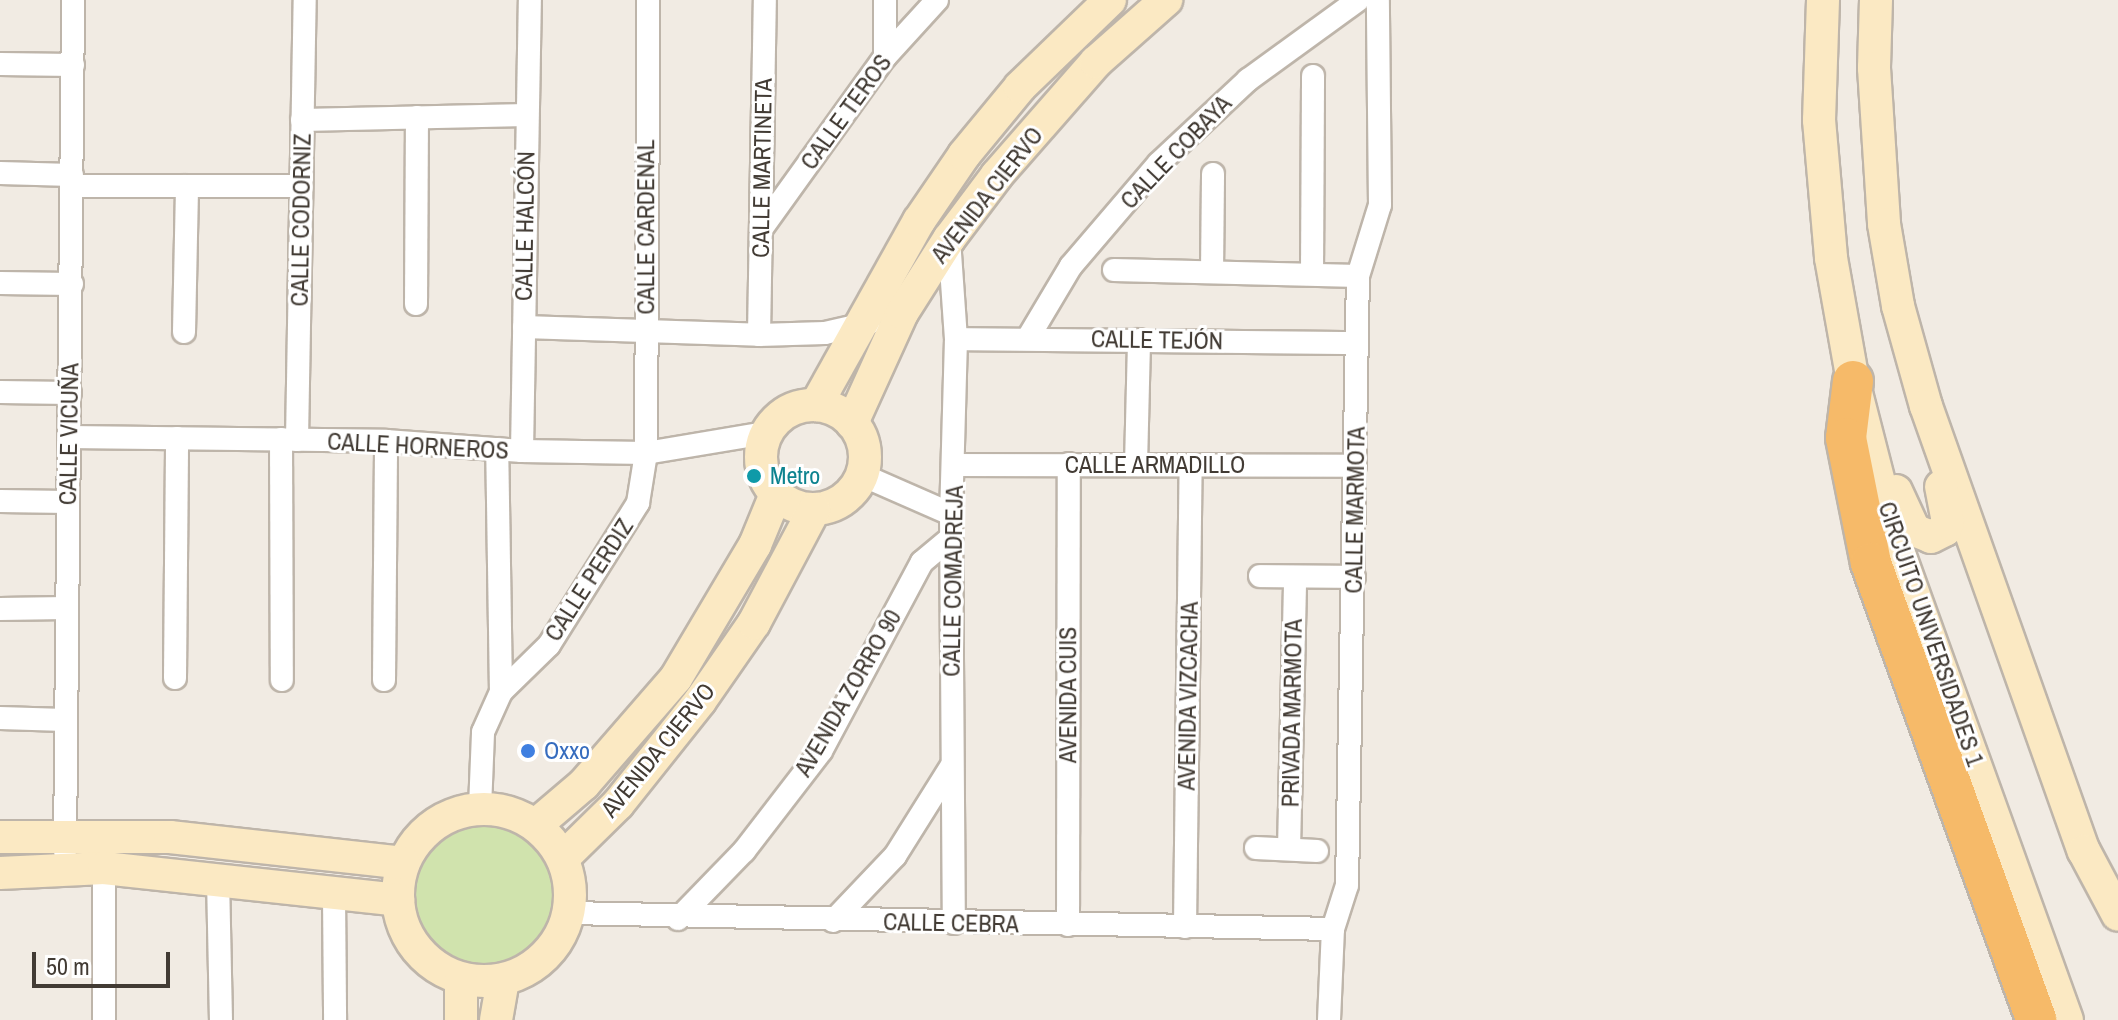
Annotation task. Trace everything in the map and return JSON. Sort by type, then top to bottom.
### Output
[{"type":"highway","points":[[1853,381],[1846,438],[1871,563],[2036,1020]]},
{"type":"street","name":"CALLE VICUÑA","points":[[65,868],[73,0]]},
{"type":"street","name":"CALLE CODORNIZ","points":[[282,680],[305,0]]},
{"type":"street","name":"CALLE HALCÓN","points":[[522,451],[530,0]]},
{"type":"street","name":"CALLE CARDENAL","points":[[646,453],[648,0]]},
{"type":"street","name":"CALLE MARTINETA","points":[[759,335],[765,0]]},
{"type":"street","points":[[885,0],[885,57]]},
{"type":"street","name":"CALLE TEROS","points":[[762,228],[885,57],[937,0]]},
{"type":"street","name":"AVENIDA CIERVO","points":[[816,405],[857,327],[964,155],[1067,38],[1110,0]]},
{"type":"street","name":"AVENIDA CIERVO","points":[[852,423],[902,313],[949,239],[997,175],[1096,62],[1166,0]]},
{"type":"street","name":"CALLE COBAYA","points":[[1028,338],[1071,266],[1159,163],[1248,80],[1358,0]]},
{"type":"street","name":"CALLE MARMOTA","points":[[1329,1020],[1333,929],[1347,885],[1358,276],[1380,205],[1378,0]]},
{"type":"street","name":"CIRCUITO UNIVERSIDADES 1","points":[[1823,0],[1819,120],[1831,258],[1853,381],[1893,537],[2067,1020]]},
{"type":"street","points":[[1876,0],[1874,68],[1884,224],[1898,306],[1926,406],[2084,851],[2118,915]]},
{"type":"street","points":[[1067,38],[1096,62]]},
{"type":"street","points":[[0,64],[73,65]]},
{"type":"street","points":[[1312,274],[1313,76]]},
{"type":"street","points":[[302,120],[527,115]]},
{"type":"street","points":[[416,304],[417,117]]},
{"type":"street","points":[[0,173],[187,186],[301,186]]},
{"type":"street","points":[[1212,272],[1213,174]]},
{"type":"street","points":[[184,332],[187,186]]},
{"type":"street","name":"CALLE COMADREJA","points":[[949,239],[956,339],[955,465],[951,514],[954,923]]},
{"type":"street","points":[[1114,270],[1358,276]]},
{"type":"street","points":[[0,283],[72,284]]},
{"type":"street","points":[[524,327],[759,335],[857,327],[902,313]]},
{"type":"street","name":"CALLE TEJÓN","points":[[956,339],[1357,343]]},
{"type":"street","points":[[1136,465],[1139,340]]},
{"type":"street","points":[[0,392],[70,393]]},
{"type":"street","points":[[816,405],[836,410],[852,423],[862,439],[862,475],[843,499],[814,510],[793,506],[776,494],[761,463],[766,433],[781,415],[816,405]]},
{"type":"street","points":[[1868,433],[1914,530],[1921,536],[1939,535],[1948,522],[1926,406]]},
{"type":"street","name":"CALLE HORNEROS","points":[[69,437],[386,441],[522,451],[646,453],[766,433]]},
{"type":"street","points":[[175,678],[177,438]]},
{"type":"street","points":[[384,680],[386,441]]},
{"type":"street","points":[[480,808],[483,732],[501,692],[497,449]]},
{"type":"street","name":"CALLE PERDIZ","points":[[501,692],[549,645],[638,503],[646,453]]},
{"type":"street","name":"AVENIDA CUIS","points":[[1068,925],[1069,464]]},
{"type":"street","name":"CALLE ARMADILLO","points":[[955,465],[1355,466]]},
{"type":"street","name":"AVENIDA VIZCACHA","points":[[1185,927],[1191,465]]},
{"type":"street","points":[[862,475],[951,514]]},
{"type":"street","name":"AVENIDA CIERVO","points":[[536,825],[584,784],[676,678],[755,545],[776,494]]},
{"type":"street","points":[[0,501],[68,502]]},
{"type":"street","name":"AVENIDA CIERVO","points":[[563,858],[618,804],[700,701],[754,623],[814,510]]},
{"type":"street","name":"AVENIDA ZORRO 90","points":[[678,919],[744,851],[821,751],[922,562],[951,538]]},
{"type":"street","points":[[1260,576],[1354,577]]},
{"type":"street","name":"PRIVADA MARMOTA","points":[[1289,849],[1295,577]]},
{"type":"street","points":[[0,609],[67,608]]},
{"type":"street","points":[[676,678],[700,701]]},
{"type":"street","points":[[0,718],[65,720]]},
{"type":"street","points":[[833,921],[895,856],[952,765]]},
{"type":"street","points":[[480,808],[509,811],[536,825],[563,858],[570,885],[569,913],[546,956],[503,980],[461,979],[420,953],[406,933],[398,900],[404,863],[433,825],[480,808]]},
{"type":"street","points":[[0,837],[65,833],[170,837],[404,863]]},
{"type":"street","points":[[1256,848],[1317,851]]},
{"type":"street","points":[[0,873],[104,868],[398,900]]},
{"type":"street","points":[[104,868],[104,1020]]},
{"type":"street","points":[[218,878],[221,1020]]},
{"type":"street","points":[[334,895],[335,1020]]},
{"type":"street","name":"CALLE CEBRA","points":[[569,913],[678,919],[1333,929]]},
{"type":"street","points":[[461,979],[461,1020]]},
{"type":"street","points":[[496,1019],[503,980]]},
{"type":"green space","points":[[484,811],[516,817],[544,835],[562,863],[568,895],[562,927],[544,955],[516,973],[484,979],[452,973],[424,955],[406,927],[400,895],[406,863],[424,835],[452,817]]},
{"type":"place","name":"Metro","points":[[754,476]]},
{"type":"place","name":"Oxxo","points":[[528,751]]}]
